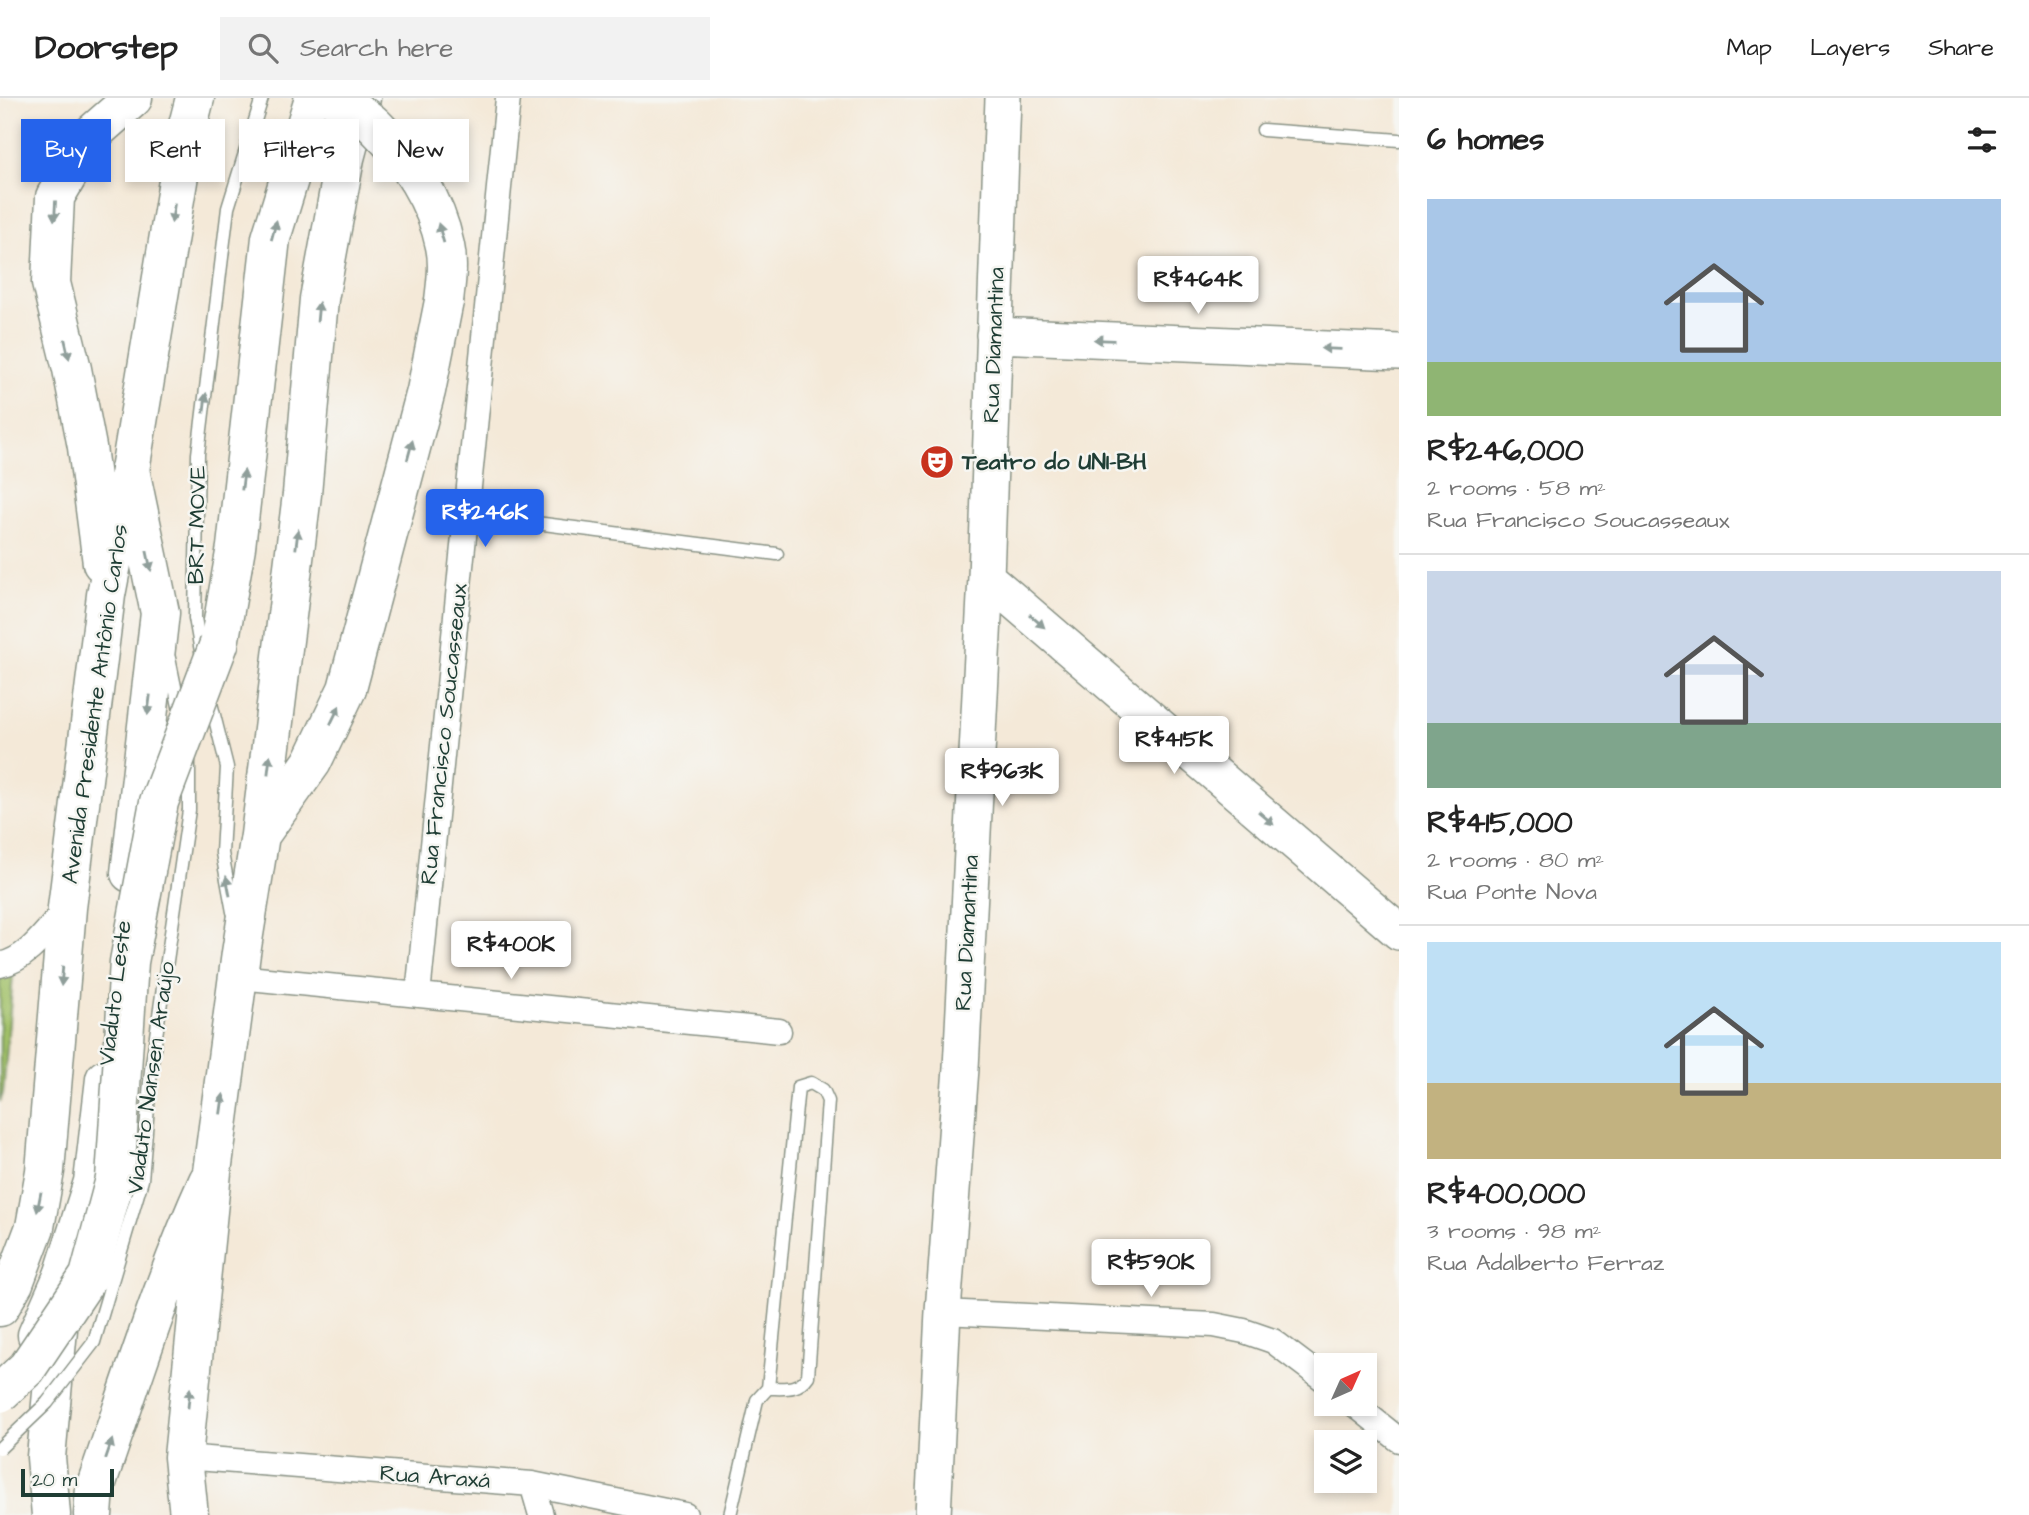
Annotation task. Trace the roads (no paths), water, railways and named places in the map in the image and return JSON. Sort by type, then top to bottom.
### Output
[{"type":"main road","points":[[106,595],[87,447],[51,283],[55,197],[92,134],[133,98]]},
{"type":"main road","name":"Avenida Presidente Antônio Carlos","points":[[0,1307],[14,1283],[35,1227],[45,1171],[67,908],[106,595],[130,470],[186,133],[195,98]]},
{"type":"main road","points":[[0,1393],[27,1368],[89,1276],[115,1179],[129,962],[143,885],[159,802],[219,644],[236,547],[271,238],[314,98]]},
{"type":"main road","points":[[260,835],[312,762],[347,689],[426,391],[447,275],[446,248],[425,190],[398,152],[373,124],[334,98]]},
{"type":"main road","points":[[189,1515],[183,1457],[212,1172],[260,835],[302,494],[319,299],[345,158],[361,98]]},
{"type":"main road","name":"Viaduto Leste","points":[[51,1515],[46,1457],[63,1276],[93,1182],[178,616],[130,470]]},
{"type":"main road","points":[[93,1515],[95,1489],[147,1336],[180,1242],[212,1172]]},
{"type":"main road","points":[[0,1404],[18,1377],[63,1276]]},
{"type":"street","name":"Rua Francisco Soucasseaux","points":[[418,995],[508,98]]},
{"type":"street","name":"Rua Diamantina","points":[[933,1515],[943,1312],[961,1068],[986,577],[1003,98]]},
{"type":"street","points":[[994,335],[1399,352]]},
{"type":"street","points":[[986,577],[1399,932]]},
{"type":"street","points":[[0,965],[15,962],[67,908]]},
{"type":"street","points":[[240,965],[418,995],[779,1031]]},
{"type":"street","points":[[943,1312],[1214,1325],[1273,1341],[1314,1372]]},
{"type":"street","points":[[1369,1416],[1399,1440]]},
{"type":"street","name":"Rua Araxá","points":[[183,1457],[532,1484],[685,1515]]},
{"type":"street","points":[[532,1484],[541,1515]]},
{"type":"lane","name":"BRT MOVE","points":[[240,965],[222,853],[228,767],[208,692],[178,616],[228,208],[262,98]]},
{"type":"lane","points":[[1263,131],[1399,140]]},
{"type":"lane","points":[[466,514],[777,554]]},
{"type":"lane","name":"Viaduto Nansen Araújo","points":[[0,1448],[47,1404],[94,1342],[142,1180],[151,1070],[189,810],[188,752],[178,616]]},
{"type":"lane","name":"Viaduto Nansen Araújo","points":[[178,616],[188,752]]},
{"type":"lane","points":[[730,1515],[757,1400],[768,1388],[798,1087],[811,1083],[823,1090],[828,1101],[808,1376],[800,1385],[792,1388],[768,1388]]},
{"type":"place","name":"Teatro do UNI-BH","points":[[937,462]]}]
